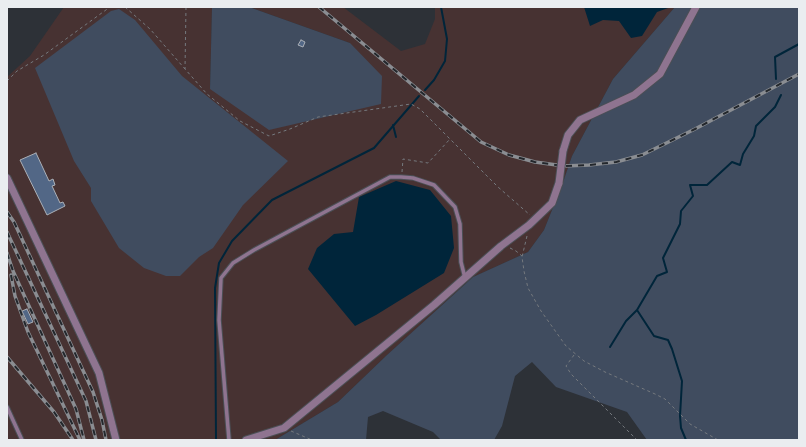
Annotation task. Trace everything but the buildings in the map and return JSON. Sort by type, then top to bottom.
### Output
[{"type":"street","points":[[246,440],[284,428],[434,305],[501,246],[529,225],[552,203],[559,183],[563,151],[568,134],[580,120],[634,95],[660,74],[696,7]]},
{"type":"street","points":[[7,178],[99,373],[116,440]]},
{"type":"lane","points":[[229,440],[219,320],[221,278],[233,263],[254,250],[390,177],[402,177],[413,178],[434,185],[455,207],[460,224],[461,262],[465,278]]},
{"type":"lane","points":[[7,407],[22,440]]},
{"type":"path","points":[[7,81],[17,71],[44,55],[110,7]]},
{"type":"path","points":[[125,7],[150,29],[207,94],[240,121],[269,136],[318,117],[411,104],[420,109],[498,187],[535,218]]},
{"type":"path","points":[[185,69],[186,7]]},
{"type":"path","points":[[402,177],[403,159],[428,162],[450,139]]},
{"type":"path","points":[[529,225],[529,231],[522,256],[525,276],[534,299],[562,340],[584,361],[655,394],[675,408],[690,424],[718,440]]},
{"type":"path","points":[[501,246],[516,251],[522,256]]},
{"type":"path","points":[[575,354],[566,366],[571,374],[637,440]]},
{"type":"path","points":[[284,428],[312,440]]},
{"type":"shaded area","points":[[64,7],[212,7],[210,89],[350,43],[249,7],[343,7],[401,51],[425,44],[435,19],[435,7],[675,7],[613,79],[572,156],[544,230],[528,252],[473,277],[338,402],[275,440],[7,440],[7,77],[30,56]]},
{"type":"shaded area","points":[[212,7],[249,7],[350,43],[382,76],[381,104],[269,130],[210,89]]},
{"type":"shaded area","points":[[584,7],[671,7],[657,12],[642,36],[631,38],[619,21],[603,20],[590,26]]},
{"type":"shaded area","points":[[675,7],[799,7],[799,440],[647,440],[627,412],[556,387],[532,362],[515,376],[502,426],[494,440],[441,440],[433,432],[383,411],[368,417],[366,440],[275,440],[338,402],[473,277],[528,252],[544,230],[572,156],[613,79]]},
{"type":"shaded area","points":[[119,9],[135,20],[182,76],[288,161],[243,205],[213,248],[199,257],[180,276],[166,276],[144,268],[119,248],[91,201],[91,188],[74,161],[35,68],[111,11]]},
{"type":"shaded area","points":[[396,181],[430,190],[451,216],[454,248],[444,273],[376,315],[355,326],[308,269],[317,248],[334,234],[353,232],[359,197]]},
{"type":"waterway","points":[[425,90],[434,80],[445,61],[447,39],[441,7]]},
{"type":"waterway","points":[[776,79],[775,57],[799,44]]},
{"type":"waterway","points":[[686,440],[681,428],[680,416],[682,381],[672,349],[668,340],[654,336],[637,310],[657,276],[667,272],[663,258],[680,224],[681,211],[693,196],[690,185],[707,185],[732,162],[740,165],[743,154],[754,136],[756,126],[775,107],[781,95]]},
{"type":"waterway","points":[[216,440],[215,288],[219,263],[232,241],[272,200],[374,148],[419,96]]},
{"type":"waterway","points":[[393,125],[396,137]]},
{"type":"waterway","points":[[610,347],[626,321],[637,310]]},
{"type":"railway","points":[[319,7],[481,142],[509,155],[535,162],[564,166],[589,165],[616,162],[642,155],[799,74]]},
{"type":"railway","points":[[7,212],[14,222],[93,392],[102,420],[106,440]]},
{"type":"railway","points":[[7,232],[86,401],[96,440]]},
{"type":"railway","points":[[7,253],[13,271],[76,409],[84,440]]},
{"type":"railway","points":[[11,275],[15,296],[28,332],[80,440]]},
{"type":"railway","points":[[7,357],[54,412],[73,440]]}]
